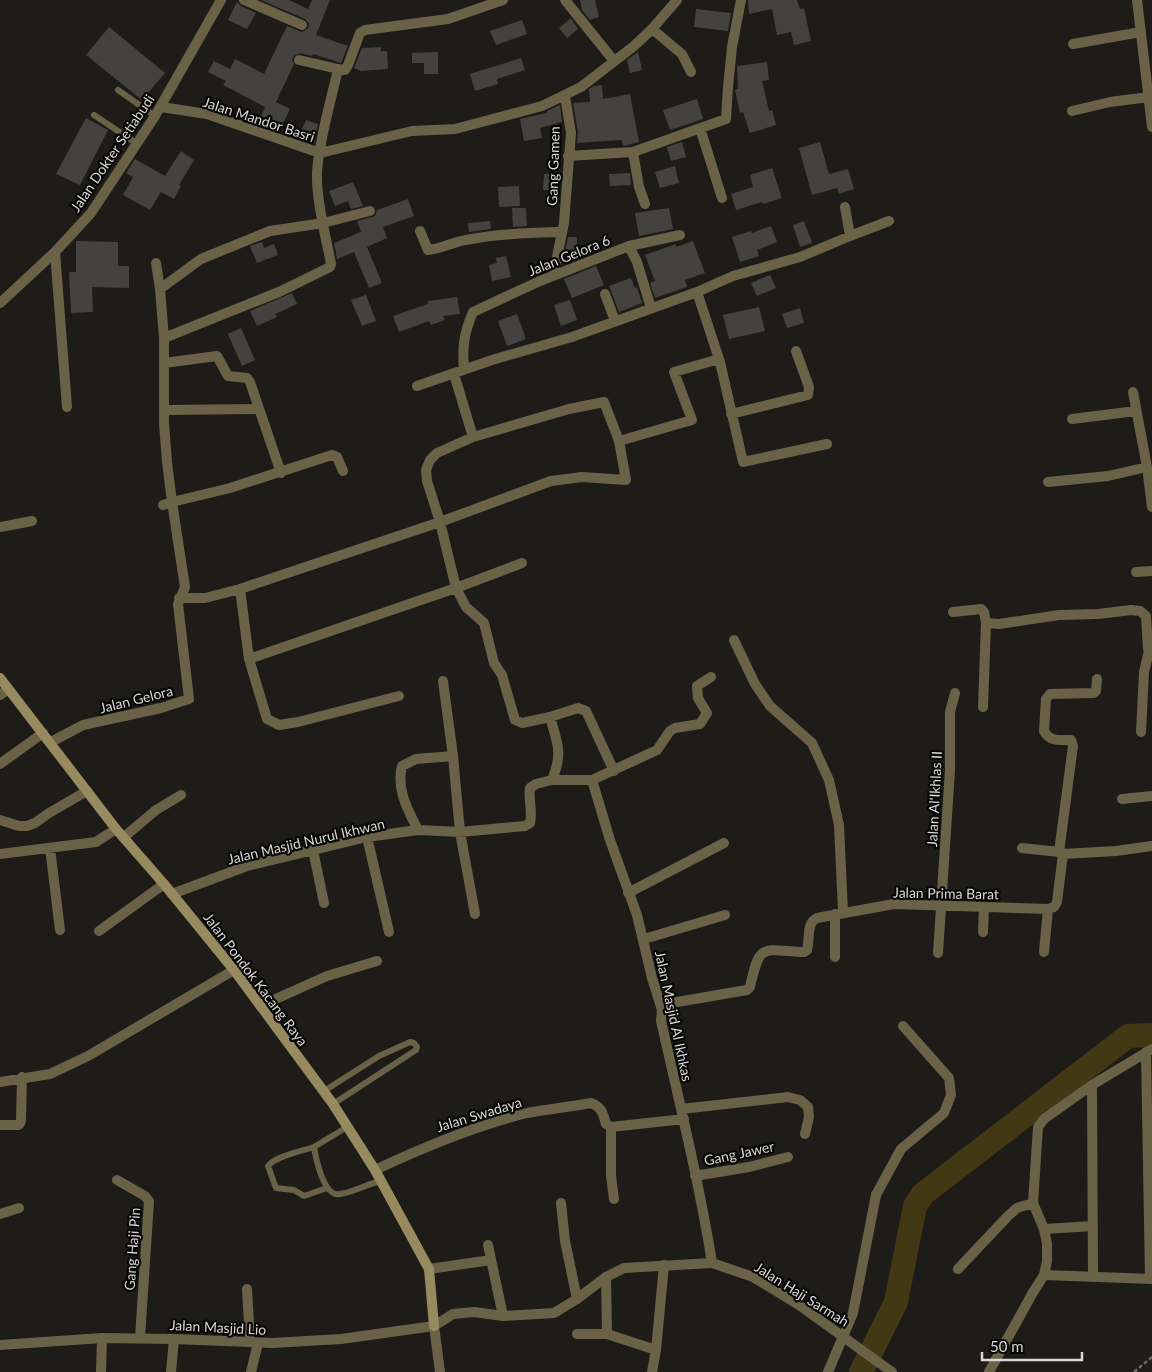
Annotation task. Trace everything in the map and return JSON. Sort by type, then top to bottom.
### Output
[{"type":"main road","name":"Jalan Pondok Kacang Raya","points":[[0,678],[4,692],[51,742],[116,829],[164,884],[234,970],[333,1104],[375,1170],[429,1269],[434,1326]]},
{"type":"street","name":"Jalan Dokter Setiabudi","points":[[0,303],[56,252],[91,212],[161,107],[221,0]]},
{"type":"street","points":[[244,0],[302,25]]},
{"type":"street","points":[[299,60],[345,70],[358,36],[362,32],[448,19],[503,0]]},
{"type":"street","points":[[566,0],[614,61]]},
{"type":"street","points":[[320,153],[412,131],[455,129],[542,106],[581,87],[652,29],[677,0]]},
{"type":"street","points":[[568,156],[633,152],[726,119],[732,47],[740,0]]},
{"type":"street","points":[[1137,0],[1141,32],[1148,51],[1152,127]]},
{"type":"street","points":[[652,29],[682,54],[691,72]]},
{"type":"street","points":[[1074,44],[1141,32]]},
{"type":"street","points":[[164,338],[279,292],[328,270],[331,264],[323,223],[317,173],[338,69]]},
{"type":"street","name":"Gang Gamen","points":[[553,276],[564,223],[571,133],[565,96]]},
{"type":"street","points":[[1072,111],[1110,102],[1149,97]]},
{"type":"street","name":"Jalan Mandor Basri","points":[[161,107],[207,114],[320,153]]},
{"type":"street","points":[[700,128],[722,198]]},
{"type":"street","points":[[633,152],[639,187],[645,204]]},
{"type":"street","points":[[845,207],[850,236]]},
{"type":"street","points":[[160,289],[202,259],[270,231],[323,223],[370,211]]},
{"type":"street","points":[[417,386],[572,337],[697,292],[733,276],[800,257],[889,221]]},
{"type":"street","points":[[420,231],[428,250],[437,250],[464,240],[497,236],[557,232],[561,236]]},
{"type":"street","name":"Jalan Gelora 6","points":[[464,370],[462,350],[467,326],[473,312],[553,276],[629,246],[680,235]]},
{"type":"street","points":[[629,246],[637,262],[651,308]]},
{"type":"street","points":[[56,252],[67,407]]},
{"type":"street","points":[[156,263],[164,338],[164,410],[168,503],[184,587],[179,598],[205,598],[240,589],[440,522],[551,481],[582,476],[626,480],[619,441],[604,402],[569,409],[472,437],[437,453],[430,460],[426,470],[427,481],[440,522],[456,588],[466,607],[484,623],[494,663],[502,675],[516,720],[522,723],[578,708],[586,711],[614,771]]},
{"type":"street","points":[[697,292],[719,358],[742,462],[827,444]]},
{"type":"street","points":[[606,294],[615,321]]},
{"type":"street","points":[[731,414],[808,394],[808,387],[796,351]]},
{"type":"street","points":[[164,364],[217,356],[228,376],[243,377],[250,382],[281,473]]},
{"type":"street","points":[[619,441],[692,420],[674,372],[719,358]]},
{"type":"street","points":[[454,374],[472,437]]},
{"type":"street","points":[[1133,392],[1147,467],[1152,507]]},
{"type":"street","points":[[164,410],[259,409]]},
{"type":"street","points":[[1072,419],[1136,411]]},
{"type":"street","points":[[168,503],[230,488],[332,455],[337,457],[343,471]]},
{"type":"street","points":[[1048,482],[1108,476],[1147,467]]},
{"type":"street","points":[[0,527],[32,521]]},
{"type":"street","points":[[249,659],[456,588],[522,563]]},
{"type":"street","points":[[1136,572],[1152,571]]},
{"type":"street","points":[[240,589],[249,659],[267,719],[279,725],[298,722],[399,696]]},
{"type":"street","name":"Jalan Gelora","points":[[51,742],[83,725],[189,700],[178,604],[179,598]]},
{"type":"street","points":[[953,612],[982,610],[984,612],[986,623],[983,707]]},
{"type":"street","points":[[986,623],[999,624],[1059,615],[1140,611],[1146,616],[1151,652],[1144,672],[1141,732]]},
{"type":"street","points":[[734,640],[755,684],[770,706],[812,743],[829,780],[839,825],[839,913],[835,957]]},
{"type":"street","points":[[592,780],[657,750],[670,731],[675,728],[700,724],[707,713],[698,698],[697,686],[711,677]]},
{"type":"street","points":[[1044,952],[1048,909],[1054,907],[1057,902],[1074,746],[1071,740],[1051,739],[1044,731],[1046,699],[1050,694],[1094,693],[1096,691],[1097,679]]},
{"type":"street","points":[[443,681],[460,832],[475,914]]},
{"type":"street","name":"Jalan Al'Ikhlas II","points":[[938,953],[950,770],[950,712],[955,693]]},
{"type":"street","points":[[550,717],[560,756],[552,780]]},
{"type":"street","points":[[0,764],[43,733]]},
{"type":"street","points":[[418,830],[401,794],[400,775],[402,766],[416,759],[452,756]]},
{"type":"street","name":"Jalan Masjid Nurul Ikhwan","points":[[172,894],[247,866],[367,838],[418,830],[460,832],[525,826],[530,823],[531,818],[530,788],[536,784],[552,780],[592,780]]},
{"type":"street","name":"Jalan Masjid Al Ikhkas","points":[[592,780],[610,840],[644,939],[652,978],[662,1010],[661,1021],[689,1138],[712,1262]]},
{"type":"street","points":[[0,820],[19,826],[35,823],[87,791]]},
{"type":"street","points":[[124,837],[156,810],[181,795]]},
{"type":"street","points":[[1122,799],[1152,796]]},
{"type":"street","points":[[0,854],[96,842],[116,829]]},
{"type":"street","points":[[367,838],[389,932]]},
{"type":"street","points":[[628,893],[724,843]]},
{"type":"street","points":[[1022,848],[1061,853],[1116,851],[1152,846]]},
{"type":"street","points":[[50,848],[60,930]]},
{"type":"street","points":[[313,850],[324,903]]},
{"type":"street","points":[[99,931],[164,884]]},
{"type":"street","name":"Jalan Prima Barat","points":[[662,1010],[671,1004],[747,990],[750,987],[756,962],[763,952],[804,952],[807,950],[810,925],[813,920],[839,913],[894,904],[1048,909]]},
{"type":"street","points":[[982,932],[984,907]]},
{"type":"street","points":[[644,939],[725,915]]},
{"type":"street","points":[[260,1006],[327,976],[377,961]]},
{"type":"street","points":[[0,1082],[50,1074],[88,1056],[234,970]]},
{"type":"street","points":[[828,1372],[853,1312],[876,1196],[900,1149],[944,1113],[951,1095],[949,1078],[903,1026]]},
{"type":"street","points":[[989,1372],[1044,1276],[1047,1261],[1048,1244],[1033,1203],[1038,1127],[1044,1119],[1092,1085],[1149,1051]]},
{"type":"street","points":[[1044,1276],[1151,1279],[1149,1051]]},
{"type":"street","points":[[0,1125],[19,1125],[21,1120],[22,1077]]},
{"type":"street","points":[[1092,1085],[1093,1277]]},
{"type":"street","points":[[614,1199],[611,1176],[611,1127],[788,1097],[800,1100],[808,1106],[809,1117],[804,1134]]},
{"type":"street","name":"Jalan Swadaya","points":[[375,1170],[434,1143],[527,1113],[591,1103],[597,1105],[602,1110],[606,1124],[611,1127]]},
{"type":"street","name":"Gang Jawer","points":[[695,1176],[750,1167],[788,1157]]},
{"type":"street","name":"Gang Haji Pin","points":[[116,1180],[145,1196],[149,1201],[140,1338]]},
{"type":"street","points":[[561,1203],[565,1241],[577,1299]]},
{"type":"street","points":[[958,1269],[1017,1208],[1033,1203]]},
{"type":"street","points":[[0,1214],[20,1208]]},
{"type":"street","points":[[1044,1229],[1093,1226]]},
{"type":"street","points":[[488,1245],[503,1316]]},
{"type":"street","points":[[429,1269],[491,1260]]},
{"type":"street","name":"Jalan Haji Sarmah","points":[[434,1326],[453,1314],[474,1312],[503,1316],[554,1313],[577,1299],[606,1277],[624,1268],[712,1262],[753,1277],[799,1305],[892,1372]]},
{"type":"street","points":[[652,1372],[656,1350],[664,1265]]},
{"type":"street","points":[[606,1277],[607,1334]]},
{"type":"street","points":[[247,1289],[254,1343],[251,1372]]},
{"type":"street","points":[[434,1326],[440,1372]]},
{"type":"street","name":"Jalan Masjid Lio","points":[[0,1345],[102,1338],[174,1339],[272,1344],[341,1339],[434,1326]]},
{"type":"street","points":[[577,1334],[607,1334],[656,1350]]},
{"type":"street","points":[[101,1372],[102,1338]]},
{"type":"street","points":[[170,1372],[174,1339]]},
{"type":"lane","points":[[118,90],[155,116]]},
{"type":"lane","points":[[94,115],[136,143]]},
{"type":"lane","points":[[324,1091],[379,1056],[410,1042],[414,1043],[417,1047],[416,1050],[333,1104]]},
{"type":"lane","points":[[327,1188],[304,1196],[294,1190],[276,1188],[268,1166],[271,1162],[290,1154],[314,1147],[347,1127]]},
{"type":"lane","points":[[314,1147],[327,1188],[331,1192],[339,1195],[381,1181]]},
{"type":"path","points":[[1134,1372],[1152,1357]]},
{"type":"building","points":[[261,0],[289,0],[308,9],[312,0],[330,0],[316,35],[348,46],[341,63],[313,54],[312,56],[300,53],[294,56],[292,59],[294,64],[276,102],[290,109],[279,132],[267,128],[269,123],[260,118],[265,107],[223,85],[226,81],[208,72],[214,61],[230,69],[235,59],[264,74],[287,26],[302,32],[308,28],[309,24],[305,19]]},
{"type":"building","points":[[580,0],[595,0],[599,17],[590,20],[582,10]]},
{"type":"building","points":[[748,0],[797,0],[800,9],[804,8],[811,41],[794,45],[791,32],[777,35],[772,9],[749,14]]},
{"type":"building","points":[[237,2],[256,13],[247,29],[228,20]]},
{"type":"building","points":[[696,9],[731,13],[728,31],[694,27]]},
{"type":"building","points":[[571,18],[578,29],[567,38],[559,28]]},
{"type":"building","points":[[522,20],[527,34],[496,45],[490,31]]},
{"type":"building","points":[[109,27],[165,73],[142,100],[86,55]]},
{"type":"building","points":[[381,47],[381,51],[387,51],[388,69],[361,71],[354,68],[362,48]]},
{"type":"building","points":[[438,52],[438,74],[424,74],[424,63],[412,63],[412,53]]},
{"type":"building","points":[[638,52],[642,70],[630,73],[627,60]]},
{"type":"building","points":[[521,58],[525,70],[497,79],[498,84],[475,91],[470,74]]},
{"type":"building","points":[[767,62],[769,80],[762,81],[769,111],[772,110],[776,125],[750,133],[743,112],[740,113],[735,90],[738,89],[737,66]]},
{"type":"building","points":[[602,85],[603,99],[630,94],[639,142],[623,146],[622,140],[577,143],[578,132],[573,103],[590,102],[589,89]]},
{"type":"building","points":[[697,99],[703,119],[670,130],[663,110]]},
{"type":"building","points":[[560,105],[562,122],[540,128],[542,138],[524,141],[520,119],[547,113],[547,111]]},
{"type":"building","points":[[86,118],[108,130],[80,185],[56,174]]},
{"type":"building","points":[[306,120],[318,124],[314,144],[298,138]]},
{"type":"building","points":[[682,142],[686,157],[671,161],[667,147]]},
{"type":"building","points":[[820,142],[829,174],[848,169],[854,189],[839,194],[837,188],[812,195],[799,148]]},
{"type":"building","points":[[181,151],[194,160],[179,185],[181,186],[174,199],[161,192],[150,210],[123,195],[133,177],[126,173],[135,159],[165,176]]},
{"type":"building","points":[[675,166],[679,183],[660,188],[655,172]]},
{"type":"building","points":[[772,168],[782,198],[736,210],[731,194],[753,187],[750,175]]},
{"type":"building","points":[[630,173],[631,185],[610,186],[609,174]]},
{"type":"building","points":[[544,174],[559,174],[558,190],[543,190]]},
{"type":"building","points":[[353,182],[363,206],[351,209],[348,201],[335,206],[329,191]]},
{"type":"building","points":[[519,186],[520,206],[499,207],[498,187]]},
{"type":"building","points":[[408,199],[414,216],[383,227],[387,238],[367,247],[382,283],[369,288],[354,252],[337,259],[334,243],[361,232],[357,221],[375,216],[377,210]]},
{"type":"building","points":[[512,208],[526,208],[527,226],[513,227]]},
{"type":"building","points":[[669,208],[673,229],[639,236],[635,213]]},
{"type":"building","points":[[490,221],[491,229],[469,232],[468,223]]},
{"type":"building","points":[[804,221],[812,243],[800,247],[793,225]]},
{"type":"building","points":[[771,226],[777,242],[757,250],[759,256],[740,262],[732,237],[751,231],[752,233]]},
{"type":"building","points":[[568,237],[577,237],[577,257],[564,257]]},
{"type":"building","points":[[76,241],[118,242],[118,266],[129,266],[129,288],[92,287],[93,312],[71,313],[69,272],[76,272]]},
{"type":"building","points":[[693,241],[705,273],[685,280],[687,287],[655,298],[650,283],[655,281],[645,255],[676,244],[676,247]]},
{"type":"building","points":[[262,242],[264,248],[274,244],[278,255],[257,263],[250,246]]},
{"type":"building","points":[[506,256],[511,277],[492,281],[489,265],[497,263],[496,258]]},
{"type":"building","points":[[596,266],[604,285],[572,298],[564,279]]},
{"type":"building","points":[[770,275],[776,288],[757,296],[751,283]]},
{"type":"building","points":[[631,278],[635,288],[637,287],[642,303],[619,312],[609,286]]},
{"type":"building","points":[[292,293],[297,304],[275,314],[277,317],[257,326],[250,311]]},
{"type":"building","points":[[366,295],[376,321],[362,326],[351,300]]},
{"type":"building","points":[[457,297],[460,314],[443,316],[445,320],[431,325],[429,321],[399,332],[393,316],[428,304],[428,301]]},
{"type":"building","points":[[570,300],[577,320],[561,326],[554,305]]},
{"type":"building","points":[[759,307],[765,331],[729,339],[723,315]]},
{"type":"building","points":[[800,308],[804,323],[787,328],[782,314]]},
{"type":"building","points":[[517,314],[526,339],[507,346],[498,321]]},
{"type":"building","points":[[241,328],[255,360],[242,366],[228,334]]},
{"type":"waterway","points":[[861,1372],[896,1302],[915,1206],[923,1194],[1128,1036],[1152,1035]]}]
